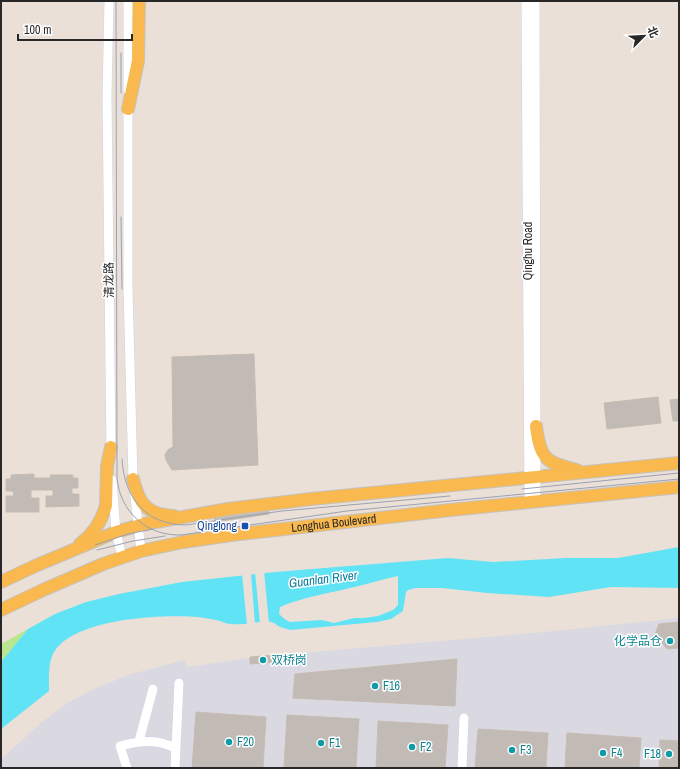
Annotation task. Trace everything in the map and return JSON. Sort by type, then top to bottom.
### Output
[{"type":"main road","points":[[128,109],[138,61],[140,1]]},
{"type":"main road","points":[[536,426],[539,446],[543,454],[551,462],[564,467],[590,472]]},
{"type":"main road","points":[[67,553],[90,535],[102,517],[106,505],[107,466],[111,447]]},
{"type":"main road","name":"Longhua Boulevard","points":[[1,582],[116,532],[138,526],[228,509],[311,499],[679,463]]},
{"type":"main road","points":[[133,479],[139,498],[149,510],[169,515],[189,516]]},
{"type":"main road","name":"Longhua Boulevard","points":[[1,610],[50,587],[122,557],[141,551],[183,542],[231,535],[450,510],[679,487]]},
{"type":"street","name":"清龙路","points":[[109,1],[107,95],[111,447],[113,510],[122,557]]},
{"type":"street","name":"清龙路","points":[[128,1],[128,289],[133,479],[141,551]]},
{"type":"street","name":"Qinghu Road","points":[[526,1],[533,501]]},
{"type":"street","name":"Qinghu Road","points":[[532,478],[536,426],[535,1]]},
{"type":"street","points":[[175,768],[179,683]]},
{"type":"street","points":[[139,741],[154,689]]},
{"type":"street","points":[[462,768],[464,718]]},
{"type":"street","points":[[127,768],[120,746],[139,741],[154,741],[169,745],[176,749]]},
{"type":"shaded area","points":[[679,618],[679,768],[1,768],[1,759],[42,722],[66,704],[89,691],[128,675],[184,660],[188,667],[254,657],[544,632]]},
{"type":"green space","points":[[28,629],[1,662],[1,644]]},
{"type":"water","name":"Guanlan River","points":[[679,547],[679,588],[611,587],[549,597],[487,593],[442,588],[416,588],[406,592],[403,611],[391,619],[377,622],[290,630],[268,621],[245,624],[228,624],[198,617],[163,616],[119,621],[98,626],[78,633],[63,642],[51,658],[49,691],[1,729],[1,662],[28,629],[55,614],[86,602],[182,582],[275,572],[448,558],[493,562],[566,558],[618,558]],"holes":[[[398,576],[398,605],[393,610],[378,616],[354,618],[334,623],[322,620],[290,622],[279,614],[280,607],[297,601]]]},
{"type":"pier","points":[[264,571],[269,624],[260,624],[255,572]]},
{"type":"pier","points":[[251,573],[255,624],[247,625],[242,574]]},
{"type":"building","points":[[254,354],[258,465],[172,470],[166,460],[165,454],[173,447],[172,357]]},
{"type":"building","points":[[658,397],[661,423],[607,429],[604,403]]},
{"type":"building","points":[[679,399],[679,421],[673,421],[670,400]]},
{"type":"building","points":[[34,474],[34,478],[51,478],[50,475],[73,475],[73,478],[78,478],[78,488],[72,488],[72,494],[79,494],[79,506],[46,507],[46,496],[53,496],[53,490],[31,490],[31,498],[39,498],[39,512],[6,512],[6,496],[14,496],[13,491],[6,491],[6,479],[11,479],[11,475]]},
{"type":"building","points":[[268,508],[269,514],[215,522],[214,515]]},
{"type":"building","name":"化学品仓","points":[[679,622],[679,648],[667,649],[655,634],[659,624]]},
{"type":"building","name":"双桥岗","points":[[275,655],[275,662],[250,664],[250,657]]},
{"type":"building","name":"F16","points":[[457,659],[455,706],[293,698],[295,674]]},
{"type":"building","name":"F20","points":[[196,712],[266,717],[263,768],[192,768]]},
{"type":"building","name":"F1","points":[[287,715],[359,719],[356,768],[284,768]]},
{"type":"building","name":"F2","points":[[378,721],[448,725],[445,768],[376,768]]},
{"type":"building","name":"F3","points":[[478,729],[548,733],[546,768],[475,768]]},
{"type":"building","name":"F4","points":[[567,733],[641,738],[639,768],[565,768]]},
{"type":"building","name":"F18","points":[[660,740],[679,741],[679,768],[659,768]]},
{"type":"tram line","points":[[116,1],[117,478],[123,501],[137,520],[157,531],[181,535],[347,511],[679,479]]},
{"type":"tram line","points":[[121,53],[121,93]]},
{"type":"tram line","points":[[121,217],[122,289]]},
{"type":"tram line","points":[[122,459],[127,486],[140,507],[159,520],[172,524],[186,525],[282,511],[450,496]]},
{"type":"tram line","points":[[522,489],[679,473]]},
{"type":"tram line","points":[[95,545],[128,534],[153,529]]},
{"type":"tram line","points":[[97,550],[133,541],[165,536]]},
{"type":"place","name":"Qinglong","points":[[245,526]]},
{"type":"place","name":"化学品仓","points":[[670,641]]},
{"type":"place","name":"双桥岗","points":[[263,660]]},
{"type":"place","name":"F16","points":[[375,686]]},
{"type":"place","name":"F20","points":[[229,742]]},
{"type":"place","name":"F1","points":[[321,743]]},
{"type":"place","name":"F2","points":[[412,747]]},
{"type":"place","name":"F3","points":[[512,750]]},
{"type":"place","name":"F4","points":[[603,753]]},
{"type":"place","name":"F18","points":[[669,754]]}]
